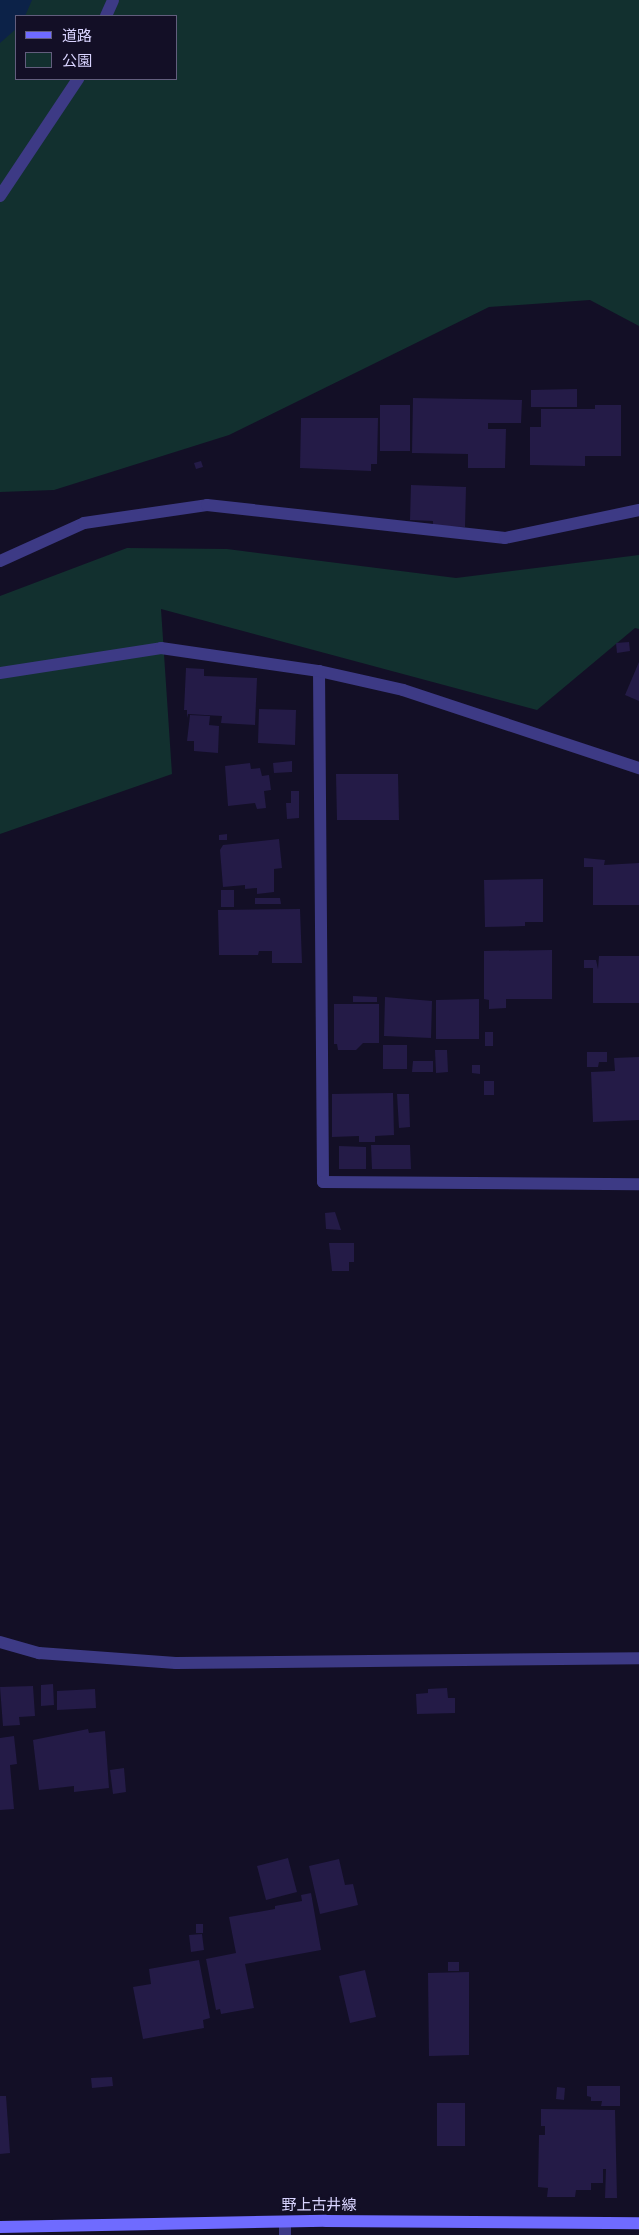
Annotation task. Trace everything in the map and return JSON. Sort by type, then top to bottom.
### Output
[{"type":"main road","name":"野上古井線","points":[[0,2227],[285,2228],[639,2223]]},
{"type":"street","points":[[106,15],[113,0]]},
{"type":"street","points":[[0,196],[77,80]]},
{"type":"street","points":[[0,561],[84,523],[207,505],[505,538],[639,510]]},
{"type":"street","points":[[0,673],[161,648],[319,670],[403,690],[639,768]]},
{"type":"street","points":[[319,670],[322,1182],[639,1184]]},
{"type":"street","points":[[0,1642],[39,1653],[176,1663],[639,1658]]},
{"type":"green space","points":[[30,0],[639,0],[639,326],[590,300],[489,307],[229,435],[54,490],[0,492],[0,41],[15,20],[15,80],[178,80],[178,15],[19,15]]},
{"type":"green space","points":[[127,548],[227,549],[456,578],[639,555],[639,629],[635,628],[537,710],[161,609],[172,774],[0,834],[0,596]]},
{"type":"water","points":[[0,0],[32,0],[25,15],[15,15],[15,30],[0,43]]},
{"type":"building","points":[[577,389],[577,407],[531,407],[531,390]]},
{"type":"building","points":[[413,398],[522,400],[521,423],[488,423],[488,429],[506,429],[505,468],[468,468],[468,454],[412,453]]},
{"type":"building","points":[[380,405],[410,405],[410,451],[380,451]]},
{"type":"building","points":[[595,405],[621,405],[621,456],[585,456],[585,466],[530,465],[530,427],[541,427],[541,409],[595,409]]},
{"type":"building","points":[[301,418],[378,418],[377,464],[371,464],[371,471],[300,468]]},
{"type":"building","points":[[201,461],[203,467],[196,469],[194,463]]},
{"type":"building","points":[[411,485],[466,487],[465,527],[433,526],[433,521],[410,520]]},
{"type":"building","points":[[629,642],[630,651],[617,653],[616,643]]},
{"type":"building","points":[[639,662],[639,701],[625,695]]},
{"type":"building","points":[[186,668],[204,669],[204,676],[257,678],[255,725],[221,723],[222,716],[188,714],[187,718],[187,710],[184,710]]},
{"type":"building","points":[[259,709],[296,710],[295,745],[258,743]]},
{"type":"building","points":[[190,715],[210,716],[209,725],[219,726],[218,753],[194,751],[194,741],[187,741]]},
{"type":"building","points":[[292,761],[292,772],[274,773],[273,763]]},
{"type":"building","points":[[250,763],[251,769],[260,768],[262,776],[269,775],[271,790],[264,791],[266,808],[257,809],[255,803],[228,806],[225,766]]},
{"type":"building","points":[[336,774],[398,774],[399,820],[337,820]]},
{"type":"building","points":[[291,791],[299,791],[299,818],[287,819],[286,803],[291,803]]},
{"type":"building","points":[[227,834],[227,840],[219,840],[219,835]]},
{"type":"building","points":[[279,839],[282,868],[274,869],[274,892],[257,894],[257,888],[245,889],[245,885],[223,887],[220,850],[223,845]]},
{"type":"building","points":[[584,858],[605,860],[604,865],[639,863],[639,905],[593,905],[593,867],[584,867]]},
{"type":"building","points":[[543,879],[543,922],[525,922],[525,926],[485,927],[484,880]]},
{"type":"building","points":[[221,890],[234,890],[234,907],[221,907]]},
{"type":"building","points":[[255,898],[280,898],[281,904],[255,904]]},
{"type":"building","points":[[300,909],[302,963],[272,963],[272,951],[259,951],[258,955],[219,955],[218,910]]},
{"type":"building","points":[[552,950],[552,999],[506,999],[506,1008],[489,1009],[489,1000],[484,999],[484,951]]},
{"type":"building","points":[[599,956],[639,956],[639,1003],[593,1003],[593,968],[584,968],[584,960],[596,960],[598,969]]},
{"type":"building","points":[[353,996],[377,997],[377,1002],[353,1002]]},
{"type":"building","points":[[385,997],[432,1001],[431,1038],[384,1036]]},
{"type":"building","points":[[479,999],[479,1039],[436,1039],[436,1000]]},
{"type":"building","points":[[334,1004],[379,1004],[379,1043],[363,1043],[356,1050],[338,1050],[337,1044],[334,1044]]},
{"type":"building","points":[[485,1032],[493,1032],[493,1046],[485,1046]]},
{"type":"building","points":[[383,1045],[407,1045],[407,1069],[383,1069]]},
{"type":"building","points":[[435,1050],[447,1050],[448,1072],[436,1073]]},
{"type":"building","points":[[587,1052],[607,1052],[607,1062],[599,1062],[598,1067],[587,1067]]},
{"type":"building","points":[[639,1057],[639,1120],[593,1122],[591,1072],[615,1071],[614,1058]]},
{"type":"building","points":[[413,1061],[433,1061],[433,1072],[412,1072]]},
{"type":"building","points":[[472,1065],[480,1065],[480,1074],[472,1073]]},
{"type":"building","points":[[484,1081],[494,1081],[494,1095],[484,1095]]},
{"type":"building","points":[[393,1093],[394,1135],[375,1136],[375,1142],[359,1142],[359,1136],[332,1137],[332,1094]]},
{"type":"building","points":[[397,1094],[409,1094],[410,1127],[399,1128]]},
{"type":"building","points":[[371,1145],[410,1145],[411,1169],[372,1169]]},
{"type":"building","points":[[339,1146],[366,1147],[366,1169],[339,1169]]},
{"type":"building","points":[[335,1212],[341,1230],[326,1229],[325,1213]]},
{"type":"building","points":[[329,1243],[354,1243],[354,1262],[349,1262],[349,1271],[332,1271]]},
{"type":"building","points":[[53,1684],[54,1705],[41,1706],[41,1685]]},
{"type":"building","points":[[33,1686],[35,1716],[19,1717],[20,1725],[3,1726],[0,1687]]},
{"type":"building","points":[[447,1688],[448,1698],[455,1698],[455,1713],[417,1714],[416,1694],[428,1693],[428,1689]]},
{"type":"building","points":[[95,1689],[96,1708],[57,1710],[57,1691]]},
{"type":"building","points":[[88,1729],[89,1733],[105,1731],[109,1788],[74,1792],[74,1786],[39,1790],[33,1740]]},
{"type":"building","points":[[14,1736],[17,1764],[10,1765],[14,1809],[0,1810],[0,1738]]},
{"type":"building","points":[[124,1768],[126,1792],[113,1794],[110,1770]]},
{"type":"building","points":[[288,1858],[297,1892],[266,1900],[257,1866]]},
{"type":"building","points":[[339,1859],[345,1885],[353,1884],[358,1905],[320,1914],[309,1866]]},
{"type":"building","points":[[311,1893],[321,1950],[245,1964],[254,2008],[221,2014],[220,2009],[216,2010],[206,1959],[236,1953],[229,1917],[275,1909],[275,1906],[302,1901],[301,1895]]},
{"type":"building","points":[[196,1924],[203,1924],[203,1933],[196,1933]]},
{"type":"building","points":[[202,1934],[204,1950],[191,1952],[189,1935]]},
{"type":"building","points":[[199,1960],[210,2018],[203,2020],[204,2028],[143,2039],[133,1987],[151,1984],[149,1969]]},
{"type":"building","points":[[448,1962],[459,1962],[459,1971],[448,1971]]},
{"type":"building","points":[[365,1970],[376,2017],[350,2023],[339,1976]]},
{"type":"building","points":[[469,1972],[469,2055],[429,2056],[428,1973]]},
{"type":"building","points":[[112,2077],[113,2086],[92,2088],[91,2078]]},
{"type":"building","points":[[587,2086],[620,2086],[620,2106],[601,2106],[602,2101],[591,2101],[591,2097],[587,2096]]},
{"type":"building","points":[[557,2087],[565,2088],[564,2100],[556,2099]]},
{"type":"building","points":[[0,2096],[6,2096],[10,2153],[0,2154]]},
{"type":"building","points":[[437,2103],[465,2103],[465,2146],[437,2146]]},
{"type":"building","points":[[541,2109],[615,2110],[617,2198],[605,2198],[606,2169],[603,2169],[603,2183],[591,2183],[591,2190],[576,2190],[575,2197],[547,2197],[548,2188],[538,2187],[539,2135],[545,2135],[545,2126],[541,2126]]}]
